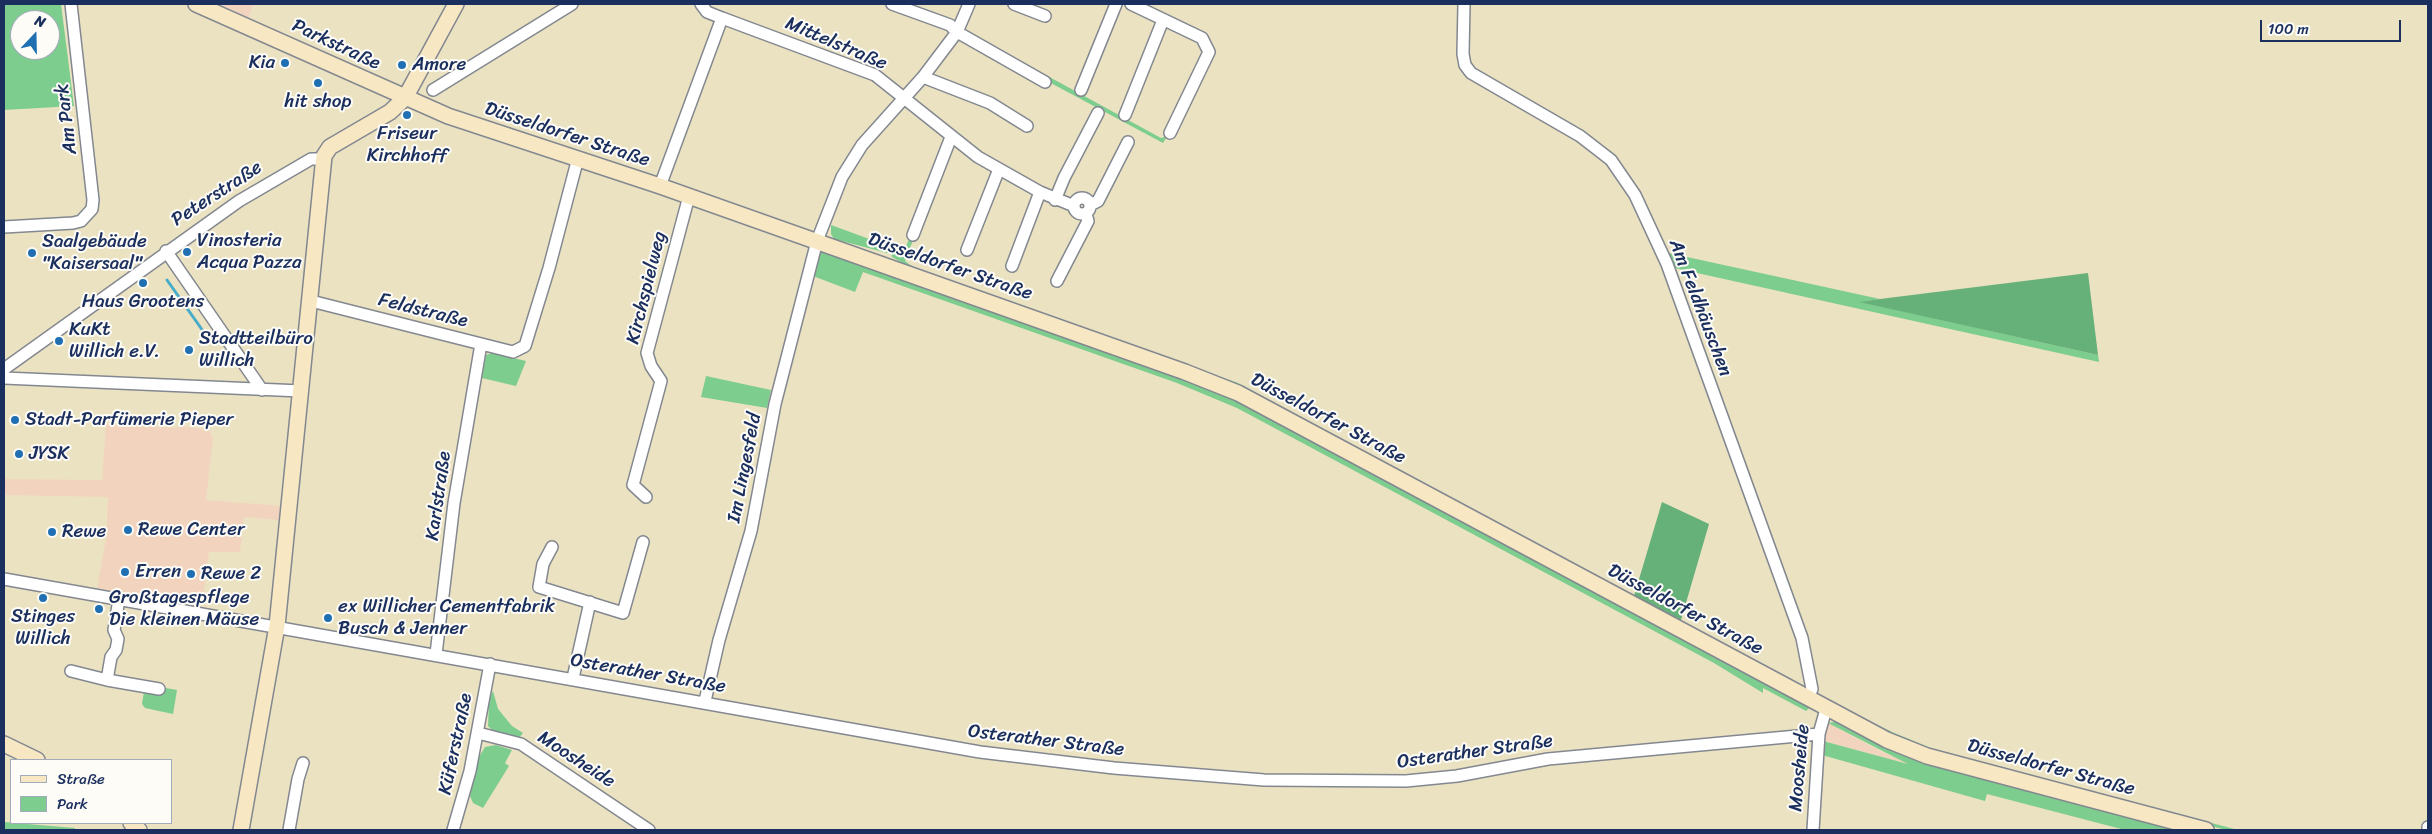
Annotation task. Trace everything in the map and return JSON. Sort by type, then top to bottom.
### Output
[{"type":"main road","name":"Parkstraße","points":[[196,4],[405,98]]},
{"type":"main road","points":[[241,830],[277,626],[324,159],[330,147],[390,112],[405,98],[456,4]]},
{"type":"main road","name":"Düsseldorfer Straße","points":[[405,98],[462,121],[578,158],[817,241],[1185,372],[1238,393],[1826,709],[1888,740],[1927,756],[2206,830]]},
{"type":"main road","points":[[4,744],[35,759]]},
{"type":"street","name":"Am Park","points":[[4,227],[81,221],[92,208],[94,200],[71,4]]},
{"type":"street","points":[[433,90],[572,4]]},
{"type":"street","name":"Mittelstraße","points":[[701,4],[706,12],[875,75],[951,137],[999,169],[1055,200],[1074,206],[1080,198],[1088,200],[1088,209]]},
{"type":"street","points":[[892,4],[950,25],[957,32],[1045,82]]},
{"type":"street","name":"Im Lingesfeld","points":[[705,701],[719,640],[751,531],[775,404],[817,241],[842,177],[862,145],[922,77],[957,32],[969,4]]},
{"type":"street","points":[[1014,4],[1045,16]]},
{"type":"street","points":[[1081,90],[1116,4]]},
{"type":"street","points":[[1130,4],[1202,38],[1209,52],[1170,133]]},
{"type":"street","name":"Am Feldhäuschen","points":[[1464,4],[1463,54],[1465,65],[1471,73],[1580,136],[1611,160],[1636,195],[1667,264],[1802,638],[1812,689],[1808,699]]},
{"type":"street","points":[[660,186],[722,18]]},
{"type":"street","points":[[1125,115],[1163,20]]},
{"type":"street","points":[[922,77],[990,103],[1028,126]]},
{"type":"street","points":[[1055,200],[1098,113]]},
{"type":"street","points":[[913,235],[951,137]]},
{"type":"street","points":[[1057,281],[1088,221],[1088,209],[1098,200],[1128,142]]},
{"type":"street","name":"Feldstraße","points":[[311,301],[513,352],[525,346],[549,268],[578,158]]},
{"type":"street","name":"Peterstraße","points":[[4,369],[166,251],[232,206],[311,159],[324,159]]},
{"type":"street","points":[[968,250],[999,169]]},
{"type":"street","points":[[1012,266],[1040,192]]},
{"type":"street","name":"Kirchspielweg","points":[[646,497],[633,485],[660,381],[650,366],[647,353],[689,196]]},
{"type":"street","points":[[166,251],[262,390]]},
{"type":"street","name":"Karlstraße","points":[[436,654],[454,503],[481,344]]},
{"type":"street","points":[[4,378],[302,392]]},
{"type":"street","points":[[552,547],[543,564],[538,588],[622,613],[643,542]]},
{"type":"street","name":"Osterather Straße","points":[[4,578],[1038,760],[1283,781],[1419,781],[1548,759],[1819,734]]},
{"type":"street","points":[[107,680],[111,657],[116,650],[118,639],[114,630],[119,598]]},
{"type":"street","points":[[573,678],[590,602]]},
{"type":"street","name":"Küferstraße","points":[[453,830],[463,801],[490,664]]},
{"type":"street","points":[[71,671],[107,680],[159,689]]},
{"type":"street","name":"Moosheide","points":[[1813,830],[1819,734],[1826,709]]},
{"type":"street","name":"Moosheide","points":[[478,732],[521,744],[649,830]]},
{"type":"street","points":[[289,830],[298,779],[303,763]]},
{"type":"shaded area","points":[[219,4],[253,4],[248,18]]},
{"type":"shaded area","points":[[106,424],[180,428],[180,426],[209,430],[213,439],[206,500],[282,506],[280,520],[244,517],[240,552],[209,552],[202,606],[97,588],[106,539],[108,497],[4,495],[4,479],[102,480]]},
{"type":"shaded area","points":[[1828,723],[1880,751],[1912,765],[1823,741]]},
{"type":"green space","points":[[4,4],[61,4],[74,106],[4,110]]},
{"type":"green space","points":[[969,33],[1161,138],[1167,136],[1163,143],[1047,81]]},
{"type":"green space","points":[[831,225],[902,251],[905,249],[911,234],[915,235],[905,261],[913,267],[1238,383],[1413,477],[1410,478],[1264,400],[908,266],[892,257],[891,254],[834,239],[831,234]]},
{"type":"green space","points":[[823,251],[1226,394],[1811,706],[1806,711],[1763,688],[1763,693],[1714,663],[1237,408],[1177,383],[863,272],[855,292],[813,276],[819,255]]},
{"type":"green space","points":[[1664,252],[1880,299],[1861,302],[2098,355],[2099,362],[1670,267]]},
{"type":"green space","points":[[2088,273],[2098,355],[1859,302],[1880,299]]},
{"type":"green space","points":[[492,353],[526,361],[516,386],[482,378],[486,355]]},
{"type":"green space","points":[[706,376],[771,390],[767,408],[701,397]]},
{"type":"green space","points":[[1662,502],[1709,524],[1681,620],[1634,596]]},
{"type":"green space","points":[[160,687],[177,690],[173,714],[145,708],[142,704],[144,691]]},
{"type":"green space","points":[[493,691],[498,709],[512,726],[523,733],[519,738],[492,730],[488,726],[489,699]]},
{"type":"green space","points":[[1815,695],[1892,732],[1933,749],[2238,830],[2226,830],[1959,760],[1910,744]]},
{"type":"green space","points":[[1839,721],[2186,830],[2125,830],[1987,794],[1985,801],[1822,755],[1823,741],[1908,764],[1828,723]]},
{"type":"green space","points":[[496,745],[512,750],[505,763],[509,766],[483,808],[473,803],[470,796],[479,757],[485,747]]},
{"type":"green space","points":[[4,822],[75,828],[75,830],[4,830]]},
{"type":"waterway","points":[[167,280],[203,331]]},
{"type":"place","name":"Kia","points":[[285,63]]},
{"type":"place","name":"Amore","points":[[402,65]]},
{"type":"place","name":"hit shop","points":[[318,83]]},
{"type":"place","name":"Friseur Kirchhoff","points":[[407,115]]},
{"type":"place","name":"Vinosteria Acqua Pazza","points":[[187,252]]},
{"type":"place","name":"Saalgebäude \"Kaisersaal\"","points":[[32,253]]},
{"type":"place","name":"Haus Grootens","points":[[143,283]]},
{"type":"place","name":"KuKt Willich e.V.","points":[[59,341]]},
{"type":"place","name":"Stadtteilbüro Willich","points":[[189,350]]},
{"type":"place","name":"Stadt-Parfümerie Pieper","points":[[15,420]]},
{"type":"place","name":"JYSK","points":[[19,454]]},
{"type":"place","name":"Rewe Center","points":[[128,530]]},
{"type":"place","name":"Rewe","points":[[52,532]]},
{"type":"place","name":"Erren","points":[[125,572]]},
{"type":"place","name":"Rewe 2","points":[[191,574]]},
{"type":"place","name":"Stinges Willich","points":[[43,598]]},
{"type":"place","name":"Großtagespflege Die kleinen Mäuse","points":[[99,609]]},
{"type":"place","name":"ex Willicher Cementfabrik Busch & Jenner","points":[[328,618]]}]
